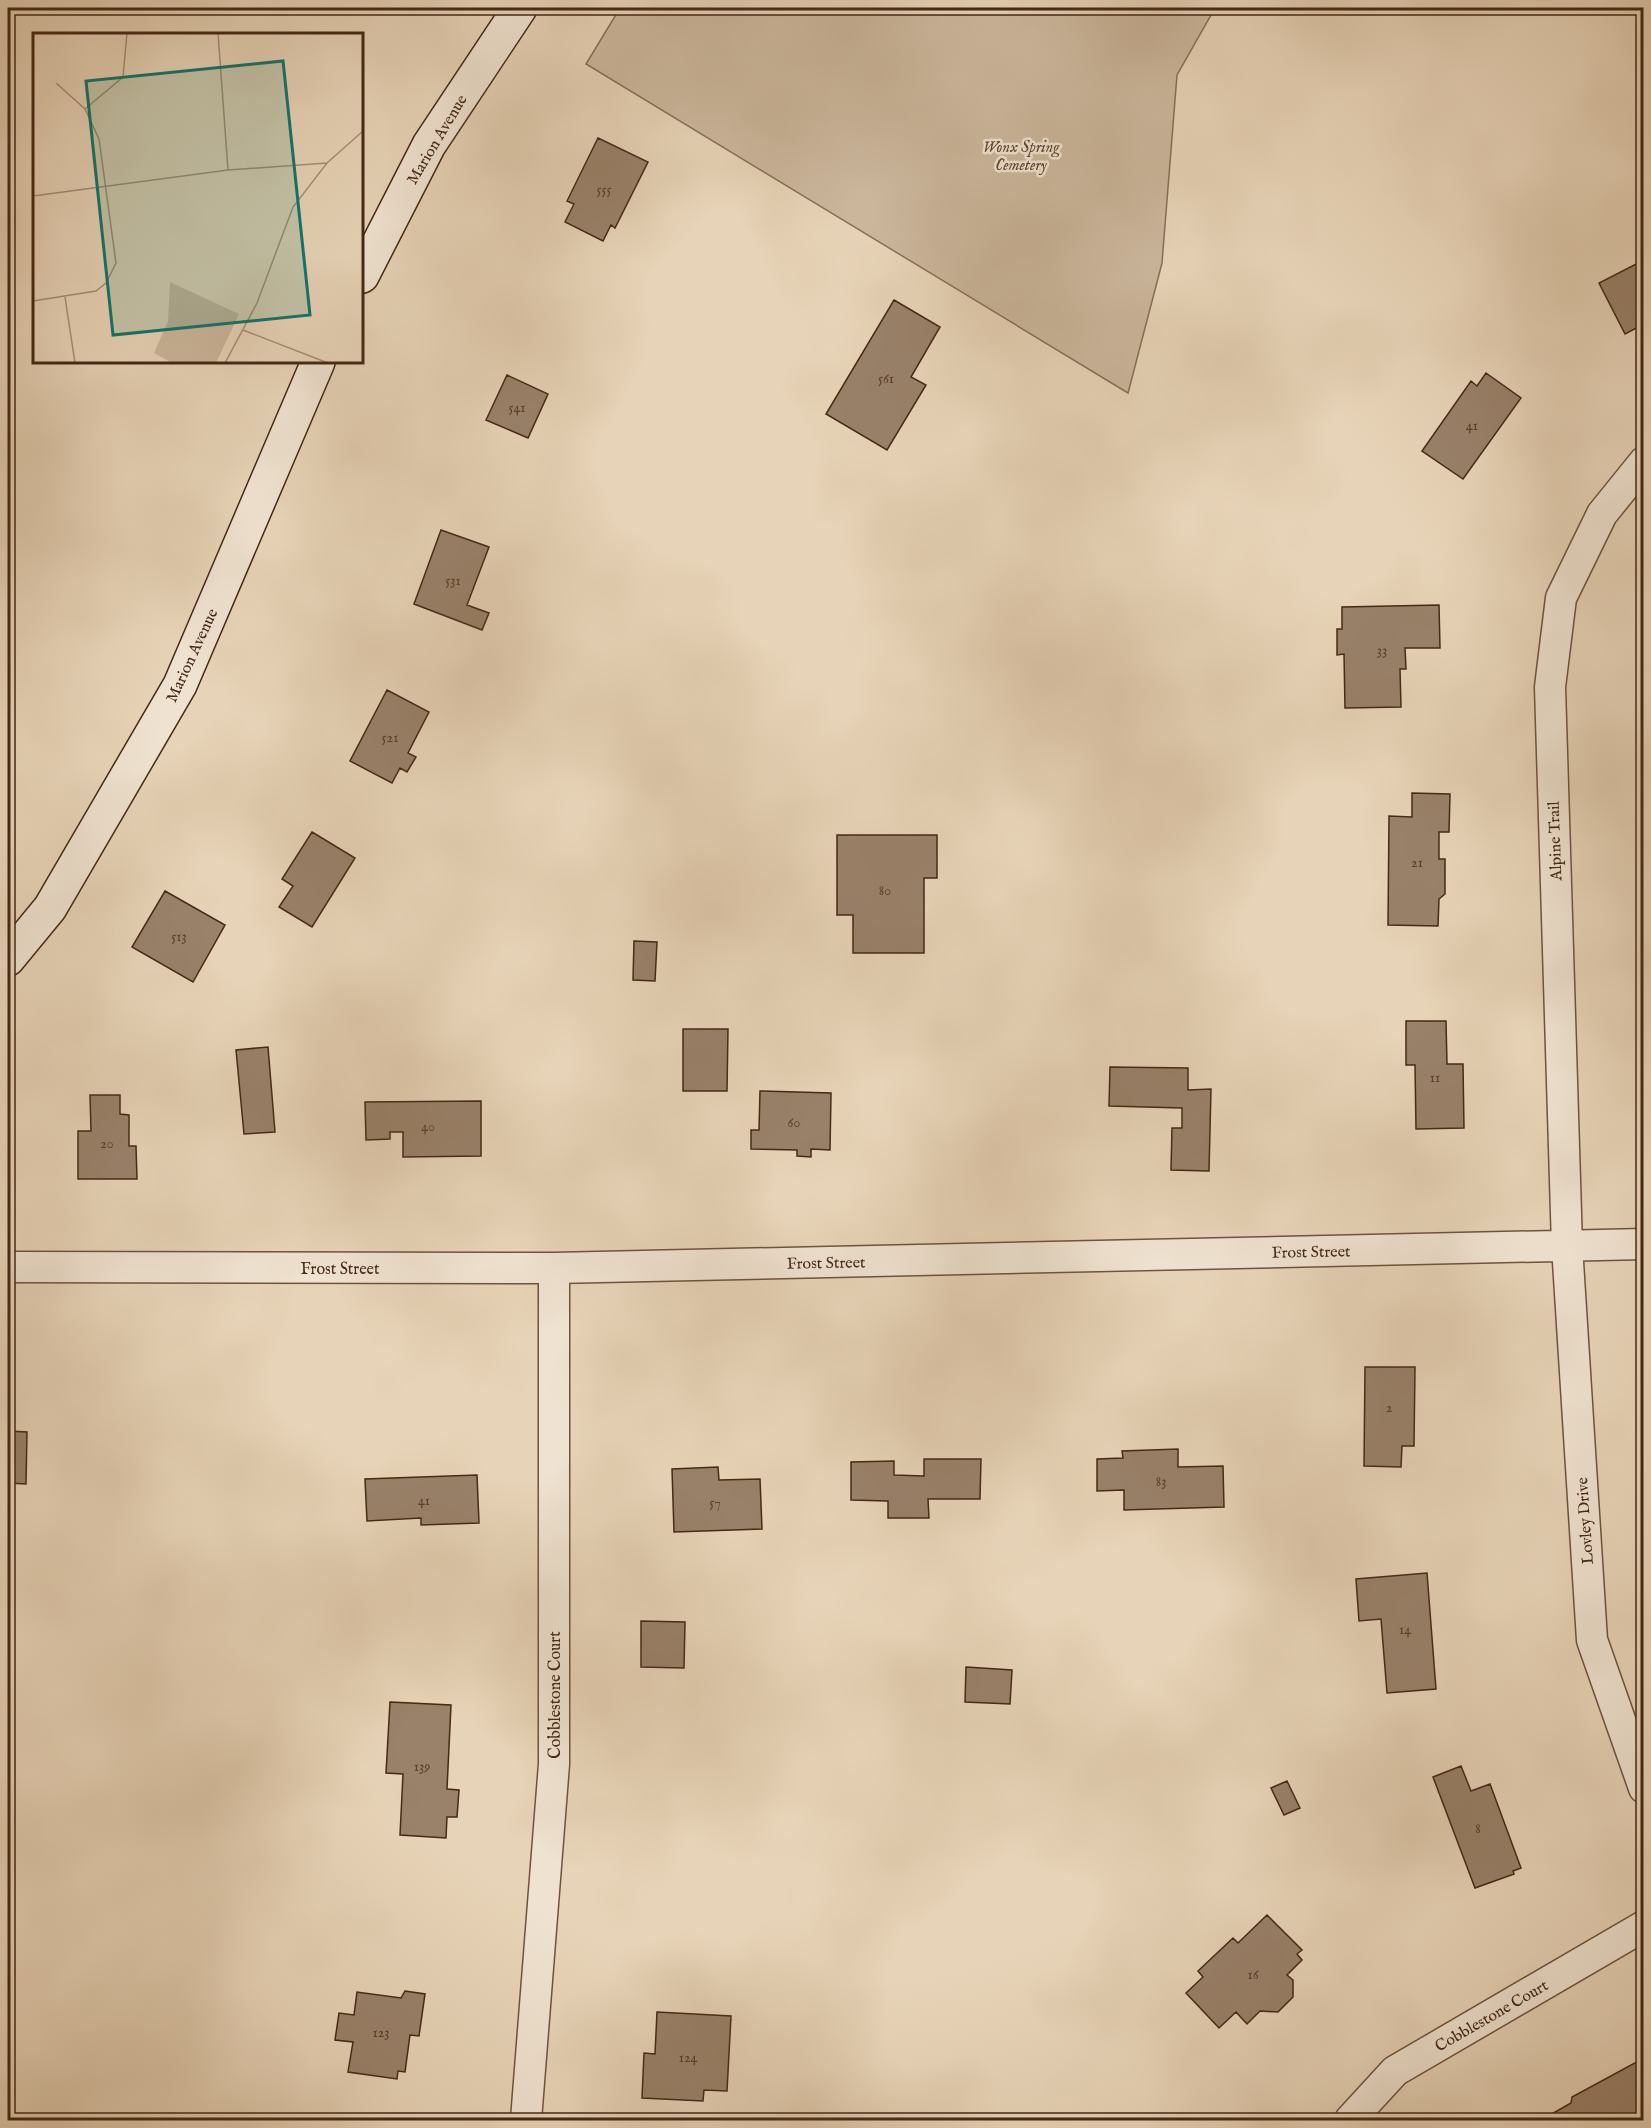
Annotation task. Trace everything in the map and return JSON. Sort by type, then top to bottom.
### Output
[{"type":"main road","name":"Marion Avenue","points":[[363,274],[429,145],[520,8]]},
{"type":"main road","name":"Marion Avenue","points":[[8,958],[50,909],[180,685],[318,363]]},
{"type":"street","name":"Alpine Trail","points":[[1567,1246],[1550,687],[1560,598],[1602,514],[1644,462]]},
{"type":"street","name":"Frost Street","points":[[8,1267],[554,1268],[1644,1244]]},
{"type":"street","name":"Lovley Drive","points":[[1567,1246],[1592,1640],[1644,1788]]},
{"type":"street","name":"Cobblestone Court","points":[[526,2121],[554,1764],[554,1268]]},
{"type":"street","name":"Cobblestone Court","points":[[1350,2121],[1395,2071],[1644,1926]]},
{"type":"green space","name":"Wonx Spring Cemetery","points":[[620,8],[1215,8],[1177,75],[1162,263],[1128,393],[586,64]]},
{"type":"building","points":[[598,138],[648,162],[615,228],[611,225],[603,241],[565,222],[574,204],[567,201]]},
{"type":"building","points":[[1644,260],[1644,324],[1625,334],[1599,283]]},
{"type":"building","points":[[894,300],[940,327],[911,377],[926,385],[887,450],[826,414]]},
{"type":"building","points":[[1486,373],[1521,398],[1463,479],[1422,451],[1471,381],[1477,386]]},
{"type":"building","points":[[507,375],[548,394],[528,438],[486,420]]},
{"type":"building","points":[[441,530],[489,547],[467,605],[489,613],[482,630],[414,604]]},
{"type":"building","points":[[1439,605],[1440,648],[1405,648],[1406,669],[1400,669],[1401,707],[1345,708],[1344,654],[1337,655],[1337,629],[1342,629],[1342,607]]},
{"type":"building","points":[[387,690],[429,712],[408,753],[416,757],[407,772],[400,768],[392,783],[350,761]]},
{"type":"building","points":[[1412,793],[1450,794],[1449,832],[1439,832],[1439,859],[1445,859],[1445,894],[1439,899],[1438,926],[1388,925],[1389,816],[1412,817]]},
{"type":"building","points":[[312,832],[355,858],[312,927],[279,907],[293,886],[282,879]]},
{"type":"building","points":[[837,835],[937,835],[937,878],[924,878],[924,953],[853,953],[853,915],[837,915]]},
{"type":"building","points":[[165,891],[225,925],[193,982],[132,947]]},
{"type":"building","points":[[634,941],[657,942],[655,981],[633,980]]},
{"type":"building","points":[[1406,1021],[1446,1021],[1447,1064],[1463,1064],[1464,1128],[1416,1129],[1415,1065],[1406,1065]]},
{"type":"building","points":[[683,1029],[728,1029],[727,1091],[683,1091]]},
{"type":"building","points":[[268,1047],[275,1132],[244,1134],[236,1050]]},
{"type":"building","points":[[1110,1067],[1188,1068],[1188,1090],[1211,1089],[1209,1171],[1171,1170],[1172,1128],[1182,1128],[1182,1108],[1109,1106]]},
{"type":"building","points":[[760,1091],[831,1093],[830,1150],[811,1149],[811,1157],[797,1156],[797,1150],[751,1149],[751,1130],[759,1130]]},
{"type":"building","points":[[90,1095],[120,1095],[120,1114],[129,1115],[129,1146],[136,1146],[137,1179],[78,1179],[78,1131],[91,1131]]},
{"type":"building","points":[[481,1101],[481,1156],[403,1157],[403,1132],[390,1132],[390,1139],[366,1140],[365,1102]]},
{"type":"building","points":[[1365,1367],[1415,1367],[1414,1446],[1402,1446],[1401,1467],[1364,1466]]},
{"type":"building","points":[[8,1431],[27,1432],[26,1484],[8,1483]]},
{"type":"building","points":[[1178,1449],[1178,1467],[1223,1466],[1224,1507],[1124,1510],[1124,1490],[1097,1491],[1097,1459],[1123,1458],[1122,1451]]},
{"type":"building","points":[[924,1459],[981,1459],[980,1499],[928,1499],[929,1518],[888,1518],[888,1501],[851,1500],[851,1462],[894,1461],[894,1475],[924,1476]]},
{"type":"building","points":[[718,1467],[719,1480],[760,1479],[762,1529],[674,1532],[672,1469]]},
{"type":"building","points":[[477,1475],[479,1523],[421,1525],[421,1518],[367,1521],[365,1479]]},
{"type":"building","points":[[1427,1573],[1436,1689],[1387,1693],[1381,1619],[1359,1621],[1356,1579]]},
{"type":"building","points":[[641,1621],[685,1622],[684,1668],[641,1667]]},
{"type":"building","points":[[966,1667],[1012,1670],[1010,1704],[965,1702]]},
{"type":"building","points":[[390,1702],[451,1705],[447,1789],[459,1790],[457,1817],[447,1817],[446,1838],[400,1835],[403,1774],[386,1773]]},
{"type":"building","points":[[1461,1766],[1471,1791],[1490,1784],[1521,1868],[1513,1871],[1514,1874],[1475,1888],[1433,1777]]},
{"type":"building","points":[[1287,1781],[1300,1808],[1284,1815],[1271,1788]]},
{"type":"building","points":[[1267,1915],[1302,1950],[1297,1954],[1302,1960],[1287,1975],[1293,1980],[1293,1997],[1278,2012],[1260,2011],[1247,2024],[1236,2012],[1219,2028],[1186,1993],[1203,1977],[1198,1971],[1233,1938],[1238,1943]]},
{"type":"building","points":[[405,1991],[425,1994],[419,2036],[410,2035],[405,2072],[398,2071],[397,2079],[348,2072],[353,2042],[335,2040],[339,2013],[354,2015],[357,1992],[401,1998]]},
{"type":"building","points":[[657,2012],[731,2016],[727,2091],[704,2090],[703,2101],[642,2098],[644,2053],[655,2054]]},
{"type":"building","points":[[1644,2058],[1644,2120],[1541,2120],[1571,2103],[1572,2097]]}]
